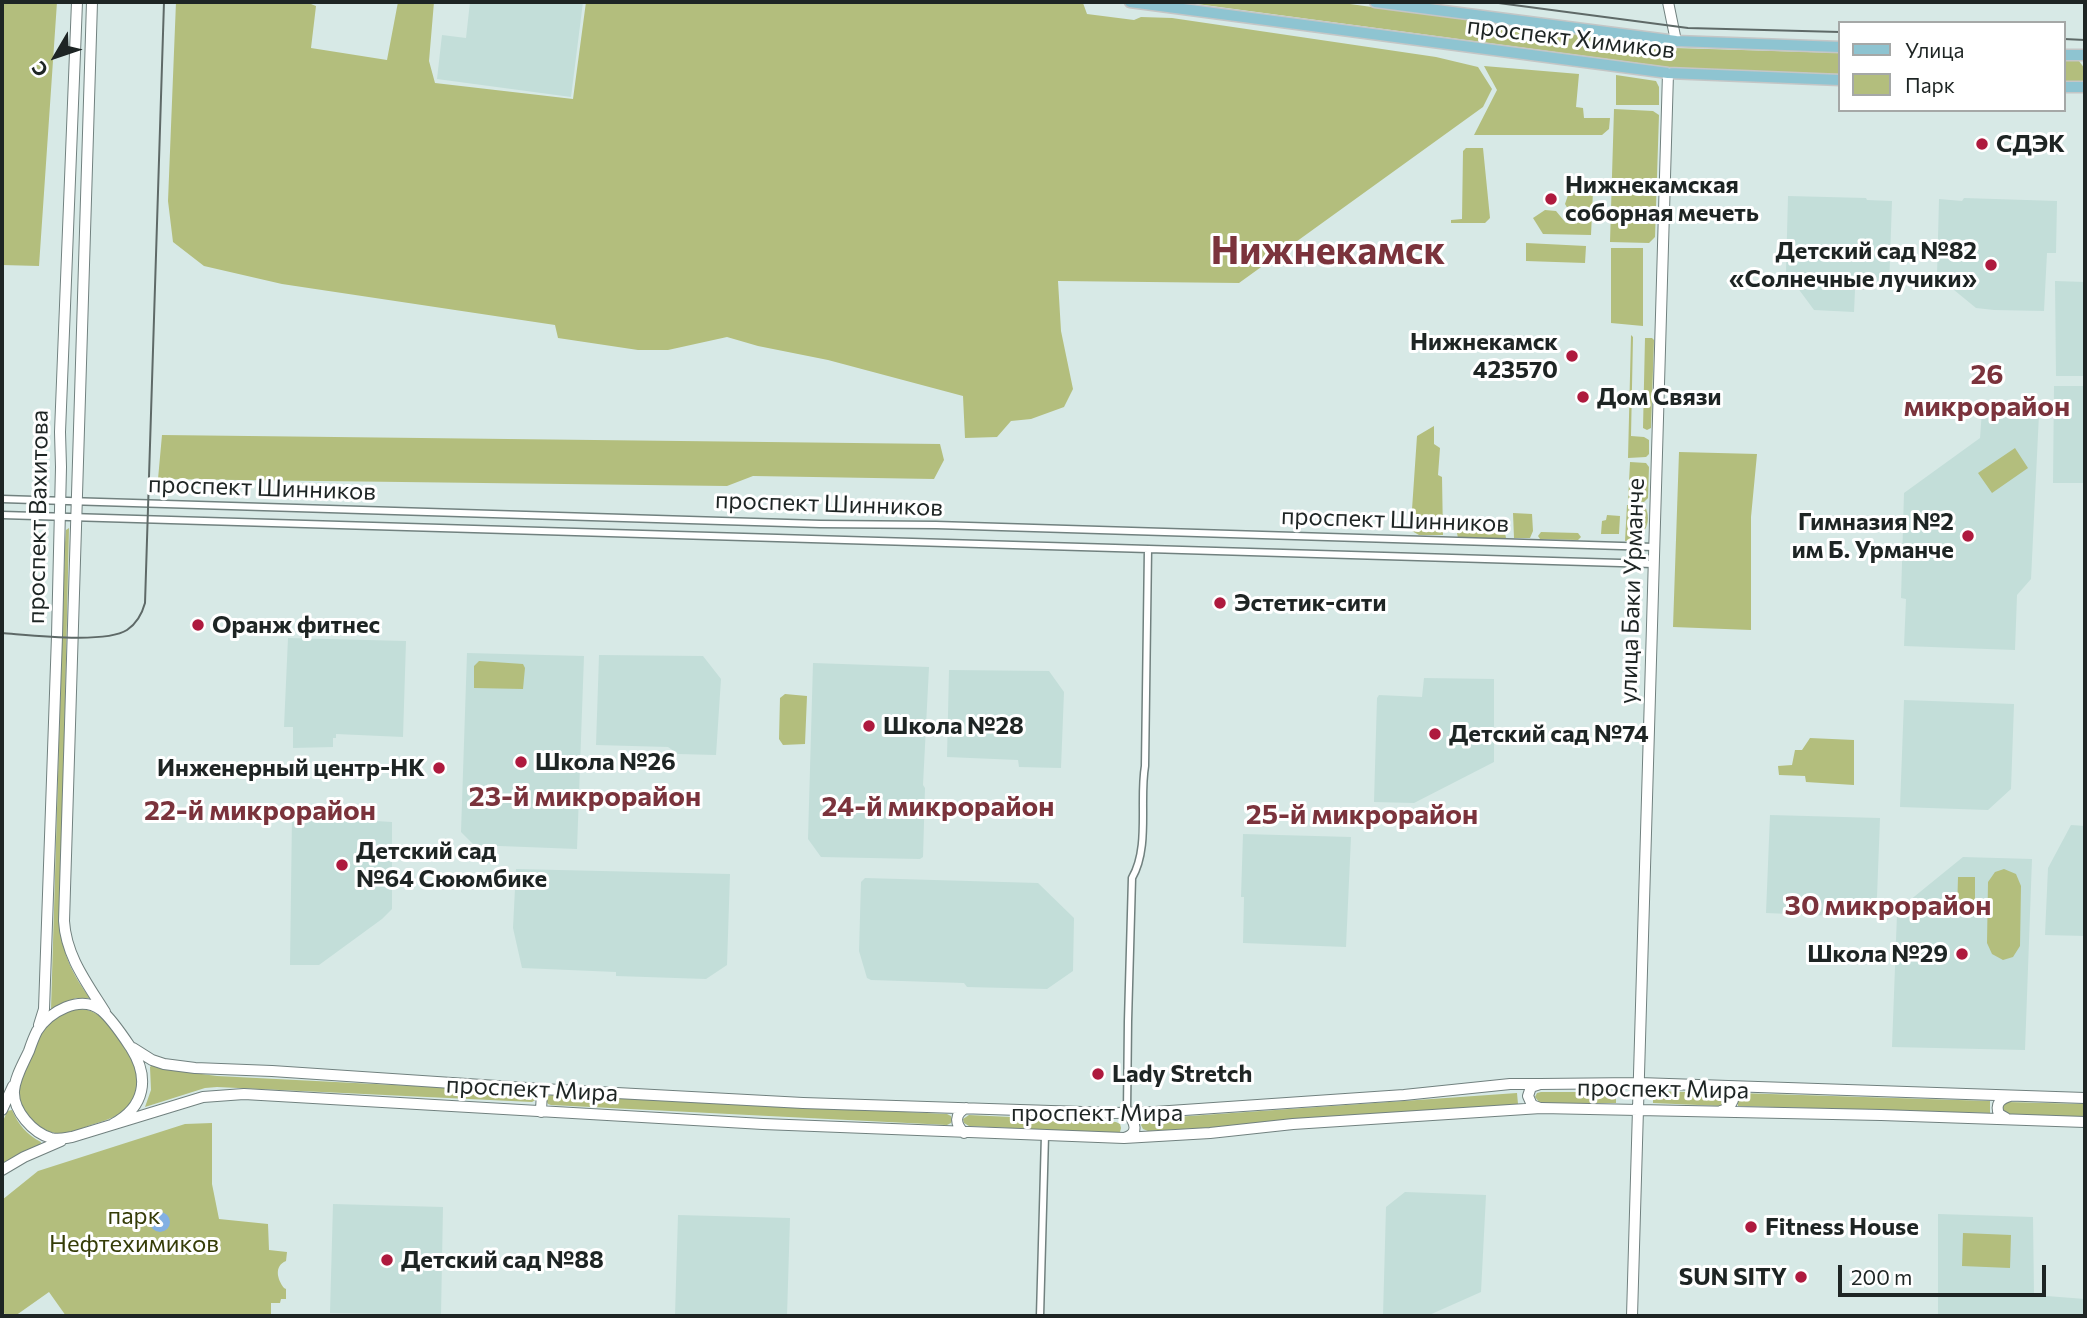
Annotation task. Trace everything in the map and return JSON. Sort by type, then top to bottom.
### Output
[{"type":"main road","name":"проспект Вахитова","points":[[37,1031],[44,1009],[60,432],[77,2]]},
{"type":"main road","name":"проспект Вахитова","points":[[92,2],[64,921],[65,935],[73,960],[108,1018]]},
{"type":"main road","name":"проспект Химиков","points":[[1130,2],[1668,73],[1839,80]]},
{"type":"main road","points":[[1175,2],[1189,9]]},
{"type":"main road","name":"проспект Химиков","points":[[1375,2],[1454,7],[1676,41],[1839,47]]},
{"type":"main road","points":[[1668,2],[1676,41]]},
{"type":"main road","points":[[2066,55],[2085,55]]},
{"type":"main road","name":"улица Баки Урманче","points":[[1632,1316],[1668,73]]},
{"type":"main road","points":[[2066,87],[2085,87]]},
{"type":"main road","name":"проспект Мира","points":[[2085,1098],[1639,1083],[1510,1084],[1404,1095],[1155,1112],[810,1103],[164,1065],[137,1052],[101,1010],[93,1006],[73,1005],[52,1014],[37,1031],[14,1092],[16,1103],[28,1123],[50,1138],[60,1140],[203,1097],[223,1094],[302,1096],[541,1112],[964,1133],[1124,1138],[1541,1108],[2085,1122]]},
{"type":"main road","name":"проспект Мира","points":[[113,1124],[132,1110],[141,1092],[141,1069],[129,1044]]},
{"type":"main road","points":[[2,1110],[17,1079]]},
{"type":"main road","points":[[1540,1084],[1531,1087],[1528,1096],[1532,1105],[1541,1108]]},
{"type":"main road","points":[[1720,1111],[1729,1108],[1733,1100],[1730,1091],[1721,1086]]},
{"type":"main road","points":[[541,1112],[542,1089]]},
{"type":"main road","points":[[2010,1095],[2001,1099],[1998,1107],[1999,1114],[2011,1119]]},
{"type":"main road","points":[[964,1133],[957,1125],[957,1118],[960,1112],[967,1108]]},
{"type":"main road","points":[[1124,1138],[1132,1135],[1135,1129],[1127,1112]]},
{"type":"main road","points":[[2,1170],[24,1157],[72,1137]]},
{"type":"street","name":"проспект Шинников","points":[[2,499],[1654,547]]},
{"type":"street","points":[[235,506],[235,522]]},
{"type":"street","name":"проспект Шинников","points":[[2,515],[1654,564]]},
{"type":"street","points":[[1127,1112],[1132,878],[1138,869],[1141,852],[1145,766],[1148,549]]},
{"type":"street","points":[[1040,1316],[1045,1135]]},
{"type":"shaded area","points":[[470,2],[583,2],[571,97],[437,79],[442,35],[466,38]]},
{"type":"shaded area","points":[[1788,196],[1892,201],[1889,288],[1855,290],[1854,312],[1814,310],[1786,272]]},
{"type":"shaded area","name":"Детский сад №82 «Солнечные лучики»","points":[[1964,198],[2057,201],[2056,253],[2047,253],[2044,311],[1976,308],[1937,276],[1939,199],[1962,201]]},
{"type":"shaded area","points":[[2055,281],[2085,282],[2085,376],[2056,376]]},
{"type":"shaded area","points":[[2054,386],[2085,386],[2085,483],[2053,483]]},
{"type":"shaded area","name":"Гимназия №2 им Б. Урманче","points":[[1982,411],[2039,414],[2031,579],[2017,595],[2015,650],[1904,646],[1906,599],[1901,598],[1904,493],[1980,438]]},
{"type":"shaded area","points":[[288,638],[406,641],[403,737],[336,734],[333,747],[293,748],[293,727],[284,727]]},
{"type":"shaded area","name":"Школа №26","points":[[467,653],[584,656],[577,849],[474,845],[461,832]]},
{"type":"shaded area","points":[[599,655],[703,656],[721,679],[716,755],[678,754],[668,747],[596,745]]},
{"type":"shaded area","name":"Школа №28","points":[[813,663],[929,667],[923,785],[923,857],[920,859],[821,857],[808,839]]},
{"type":"shaded area","points":[[949,670],[1049,671],[1064,692],[1061,768],[1019,767],[1018,760],[947,757]]},
{"type":"shaded area","name":"Детский сад №74","points":[[1424,678],[1494,679],[1494,762],[1414,803],[1374,802],[1377,698],[1379,695],[1422,697]]},
{"type":"shaded area","points":[[1904,700],[2014,704],[2011,789],[1988,810],[1900,807]]},
{"type":"shaded area","points":[[1770,815],[1880,818],[1877,897],[1873,905],[1859,917],[1766,913]]},
{"type":"shaded area","name":"Детский сад №64 Сююмбике","points":[[292,816],[392,822],[392,909],[319,965],[290,965]]},
{"type":"shaded area","points":[[2071,825],[2085,826],[2085,936],[2045,935],[2048,868]]},
{"type":"shaded area","points":[[1243,834],[1351,837],[1346,947],[1243,943]]},
{"type":"shaded area","name":"Школа №29","points":[[1963,857],[2032,859],[2025,1050],[1892,1047],[1897,914],[1899,909]]},
{"type":"shaded area","points":[[516,869],[730,874],[727,965],[706,979],[616,976],[616,972],[522,968],[513,928]]},
{"type":"shaded area","points":[[865,878],[1038,883],[1074,918],[1073,971],[1047,989],[871,980],[867,978],[859,951],[861,882]]},
{"type":"shaded area","points":[[1405,1192],[1486,1195],[1481,1292],[1427,1316],[1383,1316],[1386,1207]]},
{"type":"shaded area","name":"Детский сад №88","points":[[333,1204],[443,1207],[441,1315],[330,1313]]},
{"type":"shaded area","points":[[1938,1214],[2033,1217],[2034,1295],[2085,1299],[2085,1316],[1938,1316]]},
{"type":"shaded area","points":[[678,1215],[790,1218],[787,1316],[675,1316]]},
{"type":"green space","points":[[2,2],[57,2],[39,266],[2,265]]},
{"type":"green space","points":[[176,2],[306,2],[316,6],[311,48],[387,60],[398,2],[434,2],[429,61],[435,83],[573,99],[586,2],[1074,2],[1083,3],[1087,14],[1134,20],[1141,17],[1172,18],[1436,57],[1478,67],[1492,89],[1483,107],[1239,283],[1058,281],[1061,331],[1073,389],[1064,407],[1031,419],[1011,421],[997,437],[965,438],[963,396],[828,360],[727,337],[668,350],[638,350],[558,338],[555,325],[282,284],[204,266],[173,242],[168,201]]},
{"type":"green space","points":[[1182,2],[1335,2],[1675,48],[1839,53],[1839,74],[1683,69]]},
{"type":"green space","points":[[2066,61],[2079,61],[2085,69],[2085,82],[2066,81]]},
{"type":"green space","points":[[1484,66],[1579,74],[1576,107],[1583,108],[1584,118],[1610,118],[1609,129],[1602,135],[1474,135],[1497,90]]},
{"type":"green space","points":[[1616,75],[1656,81],[1659,87],[1659,105],[1616,105]]},
{"type":"green space","points":[[1614,109],[1653,111],[1659,115],[1655,237],[1649,243],[1610,242]]},
{"type":"green space","points":[[1466,148],[1483,148],[1490,218],[1485,223],[1451,223],[1451,220],[1462,219],[1463,151]]},
{"type":"green space","points":[[1583,189],[1593,191],[1591,235],[1543,234],[1533,218],[1545,210],[1556,211],[1566,223],[1573,218],[1565,204],[1568,195]]},
{"type":"green space","points":[[1526,243],[1586,246],[1585,263],[1526,261]]},
{"type":"green space","points":[[1611,248],[1643,248],[1643,326],[1611,323]]},
{"type":"green space","points":[[1631,335],[1631,436],[1649,440],[1649,454],[1646,457],[1628,458]]},
{"type":"green space","points":[[1645,338],[1654,340],[1651,428],[1647,430],[1643,428]]},
{"type":"green space","points":[[1434,426],[1434,444],[1440,448],[1438,475],[1442,477],[1443,535],[1419,535],[1412,531],[1411,524],[1417,436]]},
{"type":"green space","points":[[162,435],[940,444],[944,460],[934,479],[753,476],[727,486],[158,479]]},
{"type":"green space","points":[[2015,448],[2028,468],[1992,493],[1978,473]]},
{"type":"green space","points":[[1679,452],[1757,454],[1751,517],[1751,630],[1673,627]]},
{"type":"green space","points":[[1630,462],[1646,463],[1649,467],[1648,498],[1644,502],[1628,501]]},
{"type":"green space","points":[[1627,505],[1645,506],[1648,518],[1642,534],[1625,541]]},
{"type":"green space","points":[[1513,513],[1532,514],[1533,531],[1530,538],[1514,538]]},
{"type":"green space","points":[[1607,515],[1620,516],[1619,534],[1601,534],[1602,521],[1606,520]]},
{"type":"green space","points":[[69,528],[60,923],[69,963],[90,998],[76,998],[51,1009],[65,543],[66,530]]},
{"type":"green space","points":[[1541,532],[1578,533],[1581,537],[1578,540],[1540,539],[1538,536]]},
{"type":"green space","points":[[1457,533],[1505,533],[1506,538],[1458,538]]},
{"type":"green space","points":[[479,661],[523,664],[523,689],[474,688],[474,666]]},
{"type":"green space","points":[[785,694],[807,696],[805,744],[783,745],[779,739],[780,698]]},
{"type":"green space","points":[[1810,738],[1854,740],[1854,785],[1806,782],[1805,776],[1779,775],[1778,766],[1792,765],[1795,750],[1802,750]]},
{"type":"green space","points":[[2004,869],[2016,874],[2021,886],[2020,946],[2013,957],[2003,960],[1992,954],[1987,943],[1988,882],[1995,872]]},
{"type":"green space","points":[[1958,877],[1975,877],[1975,912],[1957,912]]},
{"type":"green space","points":[[75,1009],[98,1015],[120,1039],[137,1072],[137,1091],[129,1106],[113,1117],[75,1131],[56,1133],[45,1130],[29,1117],[19,1100],[19,1087],[29,1058],[47,1025],[60,1015]]},
{"type":"green space","points":[[152,1065],[163,1069],[217,1076],[533,1092],[537,1099],[532,1102],[217,1087],[205,1088],[145,1107],[151,1090]]},
{"type":"green space","points":[[1653,1091],[1721,1093],[1726,1095],[1727,1100],[1721,1106],[1653,1103]]},
{"type":"green space","points":[[1541,1092],[1616,1092],[1616,1103],[1540,1103],[1535,1097]]},
{"type":"green space","points":[[1517,1093],[1518,1104],[1398,1117],[1148,1131],[1141,1125],[1147,1119]]},
{"type":"green space","points":[[1738,1093],[1990,1101],[1990,1113],[1738,1106]]},
{"type":"green space","points":[[552,1095],[947,1114],[952,1120],[947,1125],[551,1105],[546,1100]]},
{"type":"green space","points":[[2007,1102],[2085,1104],[2085,1117],[2008,1115],[2003,1112],[2002,1106]]},
{"type":"green space","points":[[12,1110],[24,1129],[41,1142],[40,1146],[2,1166],[2,1124],[7,1111]]},
{"type":"green space","points":[[969,1115],[1116,1122],[1121,1128],[1120,1132],[1116,1133],[969,1126],[963,1119]]},
{"type":"green space","name":"парк Нефтехимиков","points":[[212,1123],[212,1184],[219,1219],[268,1224],[269,1250],[287,1252],[286,1261],[278,1269],[278,1277],[286,1289],[286,1299],[281,1299],[280,1303],[271,1303],[271,1316],[66,1316],[49,1292],[15,1316],[6,1316],[2,1310],[2,1200],[38,1171],[185,1124]]},
{"type":"green space","points":[[1963,1233],[2011,1235],[2010,1268],[1962,1266]]},
{"type":"water","points":[[160,1212],[167,1215],[170,1222],[167,1229],[160,1232],[153,1229],[150,1222],[153,1215]]},
{"type":"tram line","points":[[2,633],[67,638],[102,637],[127,630],[140,615],[145,603],[164,2]]},
{"type":"tram line","points":[[1491,2],[1688,28],[1839,32]]},
{"type":"tram line","points":[[2066,39],[2085,40]]},
{"type":"place","name":"СДЭК","points":[[1982,144]]},
{"type":"place","name":"Нижнекамская соборная мечеть","points":[[1551,199]]},
{"type":"place","name":"Детский сад №82 «Солнечные лучики»","points":[[1991,265]]},
{"type":"place","name":"Нижнекамск 423570","points":[[1572,356]]},
{"type":"place","name":"Дом Связи","points":[[1583,397]]},
{"type":"place","name":"Гимназия №2 им Б. Урманче","points":[[1968,536]]},
{"type":"place","name":"Эстетик-сити","points":[[1220,603]]},
{"type":"place","name":"Оранж фитнес","points":[[198,625]]},
{"type":"place","name":"Школа №28","points":[[869,726]]},
{"type":"place","name":"Детский сад №74","points":[[1435,734]]},
{"type":"place","name":"Школа №26","points":[[521,762]]},
{"type":"place","name":"Инженерный центр-НК","points":[[439,768]]},
{"type":"place","name":"Детский сад №64 Сююмбике","points":[[342,865]]},
{"type":"place","name":"Школа №29","points":[[1962,954]]},
{"type":"place","name":"Lady Stretch","points":[[1098,1074]]},
{"type":"place","name":"Fitness House","points":[[1751,1227]]},
{"type":"place","name":"Детский сад №88","points":[[387,1260]]},
{"type":"place","name":"SUN SITY","points":[[1801,1277]]},
{"type":"district","name":"Нижнекамск","points":[[1328,251]]},
{"type":"district","name":"26 микрорайон","points":[[1987,391]]},
{"type":"district","name":"23-й микрорайон","points":[[585,797]]},
{"type":"district","name":"24-й микрорайон","points":[[938,807]]},
{"type":"district","name":"22-й микрорайон","points":[[260,811]]},
{"type":"district","name":"25-й микрорайон","points":[[1362,815]]},
{"type":"district","name":"30 микрорайон","points":[[1888,906]]}]
